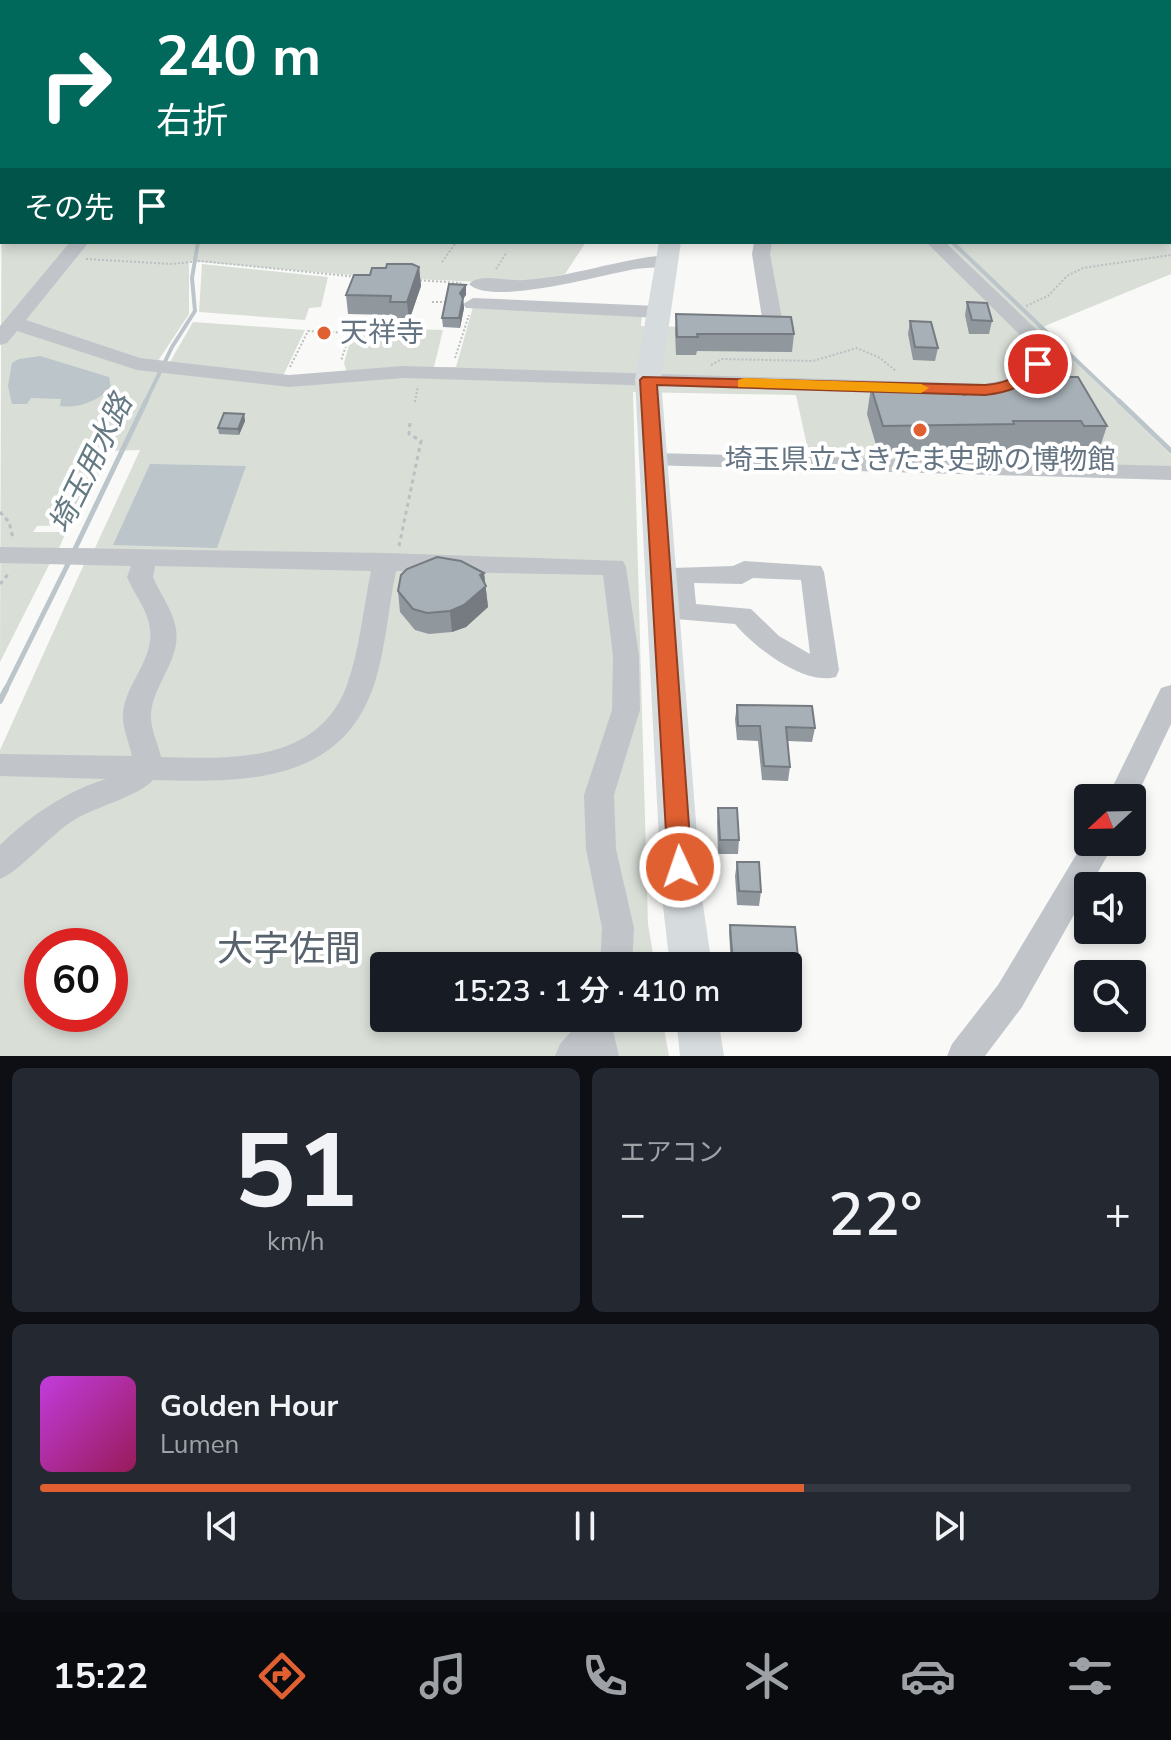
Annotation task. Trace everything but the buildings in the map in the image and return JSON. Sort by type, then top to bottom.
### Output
[{"type":"main road","points":[[668,251],[664,319],[643,379],[654,460],[682,898],[689,952]]},
{"type":"main road","points":[[699,1032],[702,1056]]},
{"type":"street","points":[[78,244],[7,331],[137,364],[289,381],[403,372],[1003,388],[1024,379],[1038,364],[1029,333],[937,244]]},
{"type":"street","points":[[726,324],[773,324],[761,254],[763,244]]},
{"type":"street","points":[[479,284],[524,286],[637,263],[668,251]]},
{"type":"street","points":[[520,306],[524,286]]},
{"type":"street","points":[[466,303],[664,319]]},
{"type":"street","points":[[654,460],[1171,473]]},
{"type":"street","points":[[0,555],[614,567],[626,656],[626,710],[599,795],[601,849],[618,928],[617,952]]},
{"type":"street","points":[[0,866],[49,820],[94,795],[137,777],[145,768],[148,753],[138,733],[137,711],[164,635],[158,610],[140,577],[145,558]]},
{"type":"street","points":[[0,765],[247,769],[287,760],[321,742],[347,716],[355,701],[392,561]]},
{"type":"street","points":[[744,569],[812,572],[826,670],[773,647],[742,615],[684,613],[681,574],[742,575],[744,569]]},
{"type":"street","points":[[1129,784],[1171,695]]},
{"type":"street","points":[[964,1056],[1010,996],[1092,856]]},
{"type":"street","points":[[572,1056],[600,1034]]},
{"type":"path","points":[[442,262],[455,244]]},
{"type":"path","points":[[1026,306],[1039,302],[1058,287],[1066,275],[1098,262],[1171,255]]},
{"type":"path","points":[[67,258],[197,261],[359,277]]},
{"type":"path","points":[[404,279],[479,284]]},
{"type":"path","points":[[432,302],[466,303],[451,373]]},
{"type":"path","points":[[289,370],[308,331],[350,333],[338,369]]},
{"type":"path","points":[[706,373],[714,362],[722,359],[813,361],[857,348],[880,358],[918,388]]},
{"type":"path","points":[[392,561],[421,441],[409,434],[410,422]]},
{"type":"shaded area","points":[[1,244],[585,244],[565,274],[520,284],[373,277],[189,261],[189,314],[158,361],[170,362],[193,322],[305,330],[283,376],[347,373],[344,363],[354,327],[443,330],[434,367],[456,367],[473,307],[642,315],[641,326],[778,328],[768,244],[1171,244],[1171,274],[1040,328],[1171,455],[1171,468],[810,460],[796,395],[633,392],[648,924],[653,952],[370,952],[370,1032],[665,1032],[669,1056],[0,1056],[0,750],[85,562],[51,561],[0,662]],"holes":[[[140,450],[95,548],[59,548],[66,532],[33,532],[37,526],[75,525],[110,451]]]},
{"type":"shaded area","points":[[202,264],[328,277],[321,307],[309,308],[305,320],[199,312]]},
{"type":"shaded area","points":[[40,356],[109,377],[111,388],[81,405],[60,406],[61,399],[31,398],[27,404],[12,404],[8,386],[12,363]]},
{"type":"shaded area","points":[[150,464],[246,466],[217,548],[113,545]]},
{"type":"waterway","name":"埼玉用水路","points":[[145,403],[172,347],[195,311],[192,278],[198,244]]},
{"type":"waterway","points":[[954,244],[1121,403]]},
{"type":"waterway","name":"埼玉用水路","points":[[73,553],[146,401]]},
{"type":"waterway","points":[[1119,401],[1171,451]]},
{"type":"waterway","name":"埼玉用水路","points":[[5,691],[69,562]]},
{"type":"waterway","name":"埼玉用水路","points":[[0,701],[5,691]]},
{"type":"slow traffic","points":[[744,383],[921,388]]},
{"type":"place","name":"天祥寺","points":[[324,333]]},
{"type":"place","name":"埼玉県立さきたま史跡の博物館","points":[[920,430]]},
{"type":"district","name":"大字佐間","points":[[289,949]]},
{"type":"route","points":[[680,867],[648,380],[985,390],[1003,388],[1024,379],[1038,364]]}]
